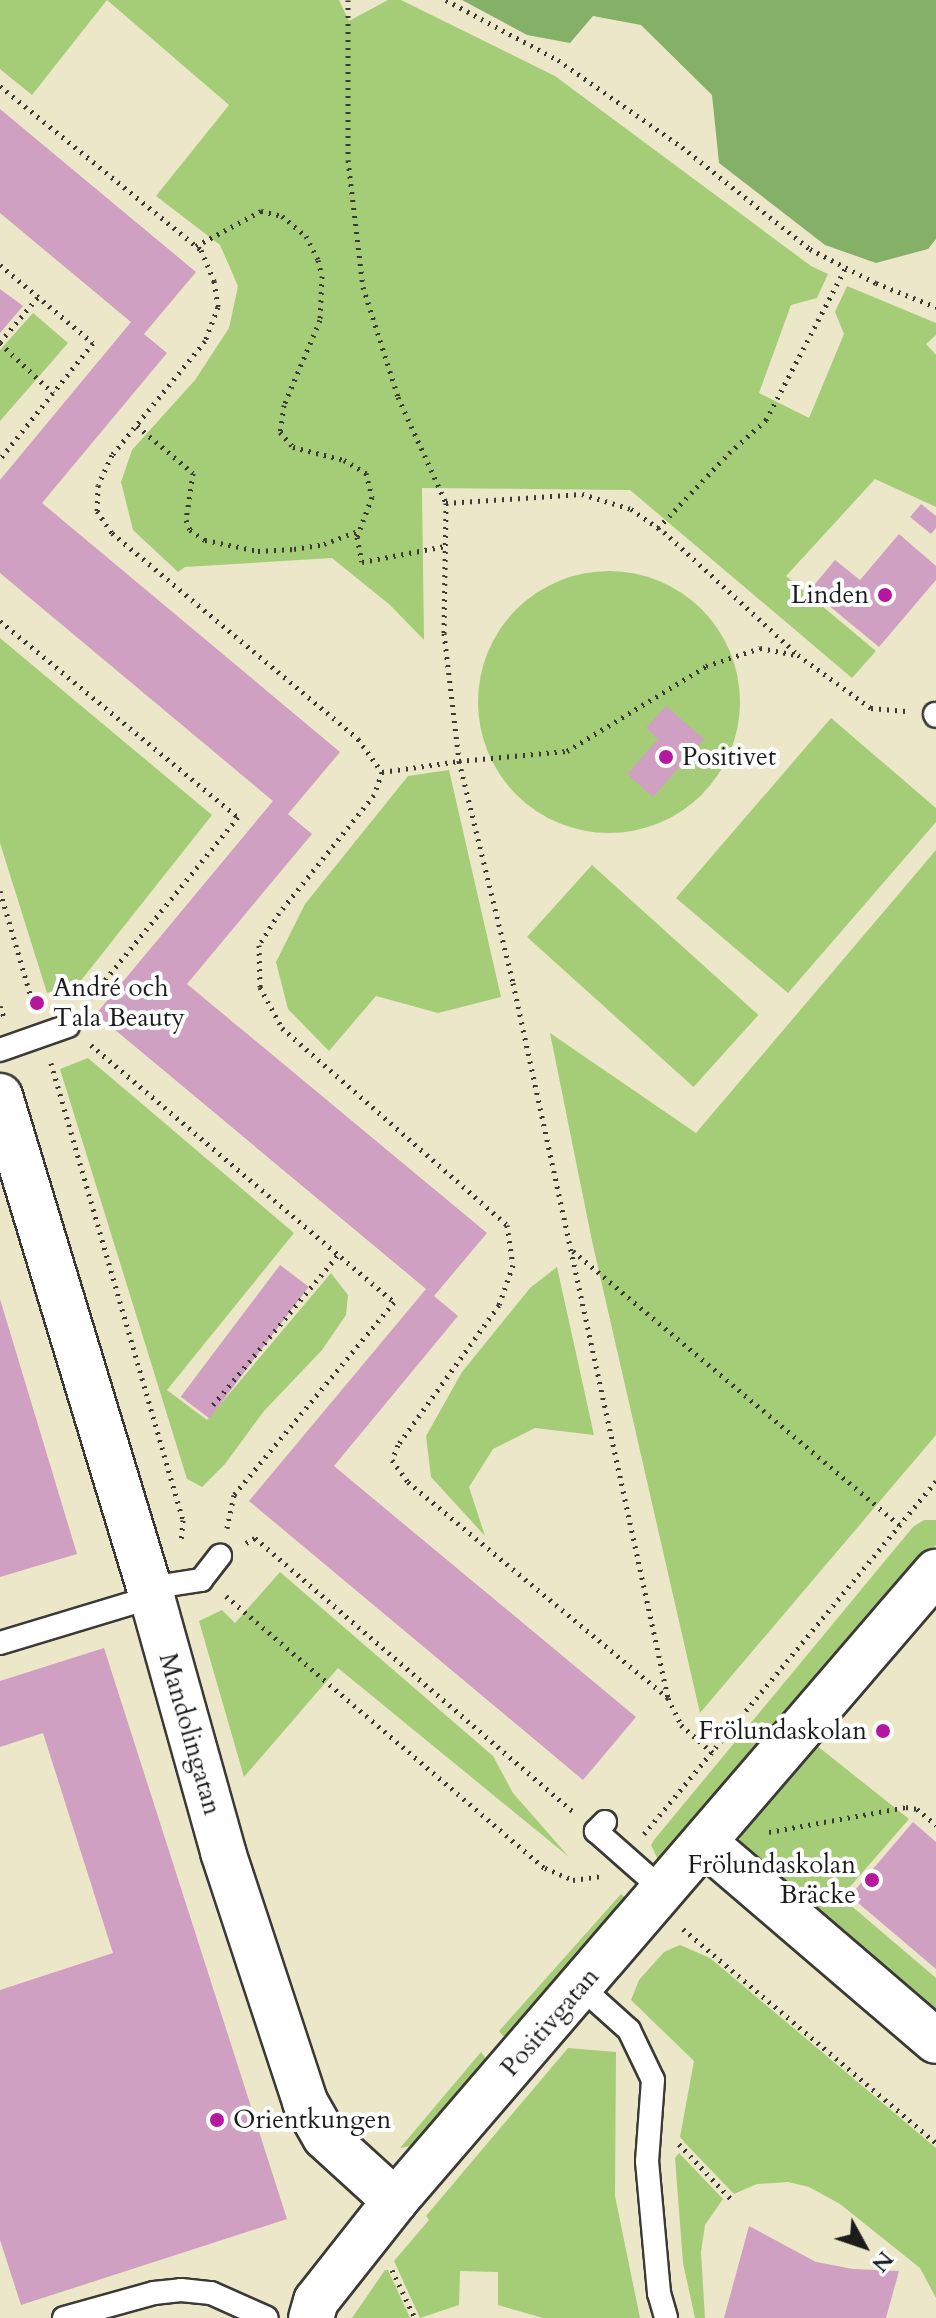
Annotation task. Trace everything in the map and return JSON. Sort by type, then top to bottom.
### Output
[{"type":"street","name":"Mandolingatan","points":[[0,1096],[160,1589],[231,1879],[305,2102],[325,2137],[395,2201]]},
{"type":"street","name":"Positivgatan","points":[[395,2201],[936,1572]]},
{"type":"street","points":[[705,1843],[936,2041]]},
{"type":"street","points":[[311,2318],[316,2301],[395,2201]]},
{"type":"lane","points":[[0,1050],[68,1026]]},
{"type":"lane","points":[[0,1643],[160,1589],[201,1580],[220,1556]]},
{"type":"lane","points":[[600,1826],[658,1897]]},
{"type":"lane","points":[[580,1986],[629,2030],[653,2080],[647,2161],[659,2293],[666,2318]]},
{"type":"lane","points":[[64,2318],[154,2293],[181,2290],[211,2293],[247,2306],[267,2318]]},
{"type":"path","points":[[348,0],[348,160],[363,287],[398,397],[446,503],[444,633],[459,761],[572,1250],[668,1698],[681,1725],[713,1753]]},
{"type":"path","points":[[446,0],[558,60],[682,147],[810,249],[936,307]]},
{"type":"path","points":[[0,86],[201,250],[214,281],[218,307],[205,341],[112,455],[98,485],[97,511],[112,533],[358,739],[382,772]]},
{"type":"path","points":[[196,246],[261,211],[282,216],[306,236],[322,276],[320,320],[284,405],[280,432],[293,447],[344,460],[366,473],[372,497],[357,537],[362,562],[445,546]]},
{"type":"path","points":[[0,265],[93,343],[0,459]]},
{"type":"path","points":[[658,528],[729,453],[766,420],[846,267]]},
{"type":"path","points":[[38,297],[0,342],[53,393]]},
{"type":"path","points":[[137,426],[193,473],[186,520],[190,530],[205,540],[258,551],[294,549],[324,544],[360,530]]},
{"type":"path","points":[[446,503],[582,494],[631,509],[658,528],[798,655],[871,708],[936,715]]},
{"type":"path","points":[[0,621],[238,817],[68,1026],[394,1302],[234,1495],[220,1556]]},
{"type":"path","points":[[382,772],[567,751],[706,666],[760,648],[798,655]]},
{"type":"path","points":[[382,772],[374,795],[279,913],[259,945],[259,959],[260,987],[282,1028],[507,1225],[513,1265],[499,1305],[398,1445],[392,1460],[408,1482],[668,1698]]},
{"type":"path","points":[[0,891],[183,1520],[160,1589]]},
{"type":"path","points":[[572,1250],[899,1525]]},
{"type":"path","points":[[213,1405],[339,1254]]},
{"type":"path","points":[[201,1580],[238,1604],[545,1868],[573,1880],[590,1878],[614,1873],[936,1481]]},
{"type":"path","points":[[220,1556],[255,1538],[600,1826]]},
{"type":"path","points":[[705,1843],[906,1807],[917,1809],[936,1825]]},
{"type":"path","points":[[658,1897],[936,2143]]},
{"type":"path","points":[[651,2115],[731,2199]]},
{"type":"path","points":[[391,2268],[415,2318]]},
{"type":"green space","points":[[0,0],[107,0],[32,95],[0,69]]},
{"type":"green space","points":[[107,0],[339,0],[349,21],[388,0],[401,0],[555,76],[811,266],[828,274],[817,298],[791,305],[759,393],[809,418],[844,334],[835,312],[847,286],[936,323],[936,335],[926,344],[936,355],[936,507],[875,479],[786,576],[876,651],[852,678],[630,490],[422,488],[424,640],[390,605],[332,558],[185,567],[178,572],[133,530],[121,482],[132,450],[195,380],[229,328],[238,286],[220,245],[156,196],[229,105]]},
{"type":"green space","points":[[462,0],[936,0],[936,239],[928,249],[876,263],[825,245],[719,163],[712,95],[641,25],[593,16],[570,43],[527,35]]},
{"type":"green space","points":[[33,313],[68,343],[0,421],[0,350]]},
{"type":"green space","points":[[609,571],[659,581],[682,593],[710,619],[730,652],[740,702],[730,752],[718,775],[692,803],[659,823],[609,833],[559,823],[536,811],[508,785],[488,752],[478,702],[488,652],[500,629],[526,601],[559,581]]},
{"type":"green space","points":[[0,638],[212,815],[79,983],[47,993],[0,843]]},
{"type":"green space","points":[[831,718],[936,808],[936,822],[788,993],[676,898]]},
{"type":"green space","points":[[449,770],[501,997],[438,1013],[376,996],[329,1051],[288,1009],[276,962],[305,904],[408,776]]},
{"type":"green space","points":[[936,850],[936,1435],[700,1713],[592,1241],[550,1033],[696,1133]]},
{"type":"green space","points":[[592,865],[758,1015],[694,1087],[527,937]]},
{"type":"green space","points":[[88,1058],[294,1233],[167,1390],[207,1420],[331,1273],[348,1295],[346,1315],[322,1350],[264,1411],[225,1464],[202,1487],[187,1479],[60,1069]]},
{"type":"green space","points":[[557,1267],[594,1435],[535,1428],[493,1449],[469,1487],[485,1536],[431,1477],[426,1436],[462,1372],[530,1288]]},
{"type":"green space","points":[[924,1520],[936,1520],[936,1545],[809,1695],[659,1862],[651,1845],[654,1840],[913,1527]]},
{"type":"green space","points":[[280,1572],[493,1756],[513,1793],[569,1857],[338,1668],[244,1777],[199,1621],[222,1610],[235,1623]]},
{"type":"green space","points":[[811,1741],[909,1819],[841,1897],[936,1978],[936,2027],[738,1857],[742,1826]]},
{"type":"green space","points":[[621,1894],[629,1901],[510,2036],[503,2036],[499,2031]]},
{"type":"green space","points":[[680,1945],[710,1958],[936,2148],[936,2298],[920,2268],[840,2204],[809,2187],[788,2182],[757,2184],[734,2194],[680,2137],[694,2061],[631,2000],[639,1980],[664,1952]]},
{"type":"green space","points":[[568,2048],[616,2052],[615,2196],[640,2318],[543,2318],[498,2305],[498,2272],[460,2271],[459,2305],[420,2318],[394,2261],[429,2220],[426,2216]]},
{"type":"green space","points":[[481,2052],[487,2060],[486,2069],[417,2145],[400,2148]]},
{"type":"green space","points":[[679,2153],[723,2199],[705,2225],[701,2252],[705,2318],[695,2318],[683,2263],[675,2158]]},
{"type":"green space","points":[[388,2270],[410,2318],[352,2318]]},
{"type":"building","points":[[0,109],[196,272],[144,334],[167,353],[42,503],[340,752],[288,814],[312,834],[187,984],[487,1233],[434,1296],[458,1316],[334,1466],[636,1717],[583,1780],[249,1501],[426,1289],[96,1014],[273,801],[0,573],[0,480],[131,322],[0,213]]},
{"type":"building","points":[[0,289],[23,306],[0,333]]},
{"type":"building","points":[[921,504],[936,516],[936,528],[931,534],[910,517]]},
{"type":"building","name":"Linden","points":[[899,534],[936,566],[936,580],[879,647],[810,590],[835,560],[860,580]]},
{"type":"building","name":"Positivet","points":[[666,706],[704,739],[653,797],[627,774],[658,739],[646,728]]},
{"type":"building","points":[[280,1265],[309,1287],[209,1418],[181,1397]]},
{"type":"building","points":[[0,1299],[77,1554],[0,1577]]},
{"type":"building","points":[[104,1648],[287,2219],[21,2305],[0,2240],[0,1990],[113,1953],[43,1733],[0,1747],[0,1681]]},
{"type":"building","points":[[913,1822],[936,1842],[936,1969],[850,1896]]},
{"type":"building","points":[[749,2226],[816,2262],[853,2269],[899,2271],[886,2318],[724,2318]]},
{"type":"place","name":"Linden","points":[[885,595]]},
{"type":"place","name":"Positivet","points":[[666,757]]},
{"type":"place","name":"André och Tala Beauty","points":[[37,1003]]},
{"type":"place","name":"Frölundaskolan","points":[[883,1731]]},
{"type":"place","name":"Frölundaskolan Bräcke","points":[[872,1880]]},
{"type":"place","name":"Orientkungen","points":[[217,2120]]}]
